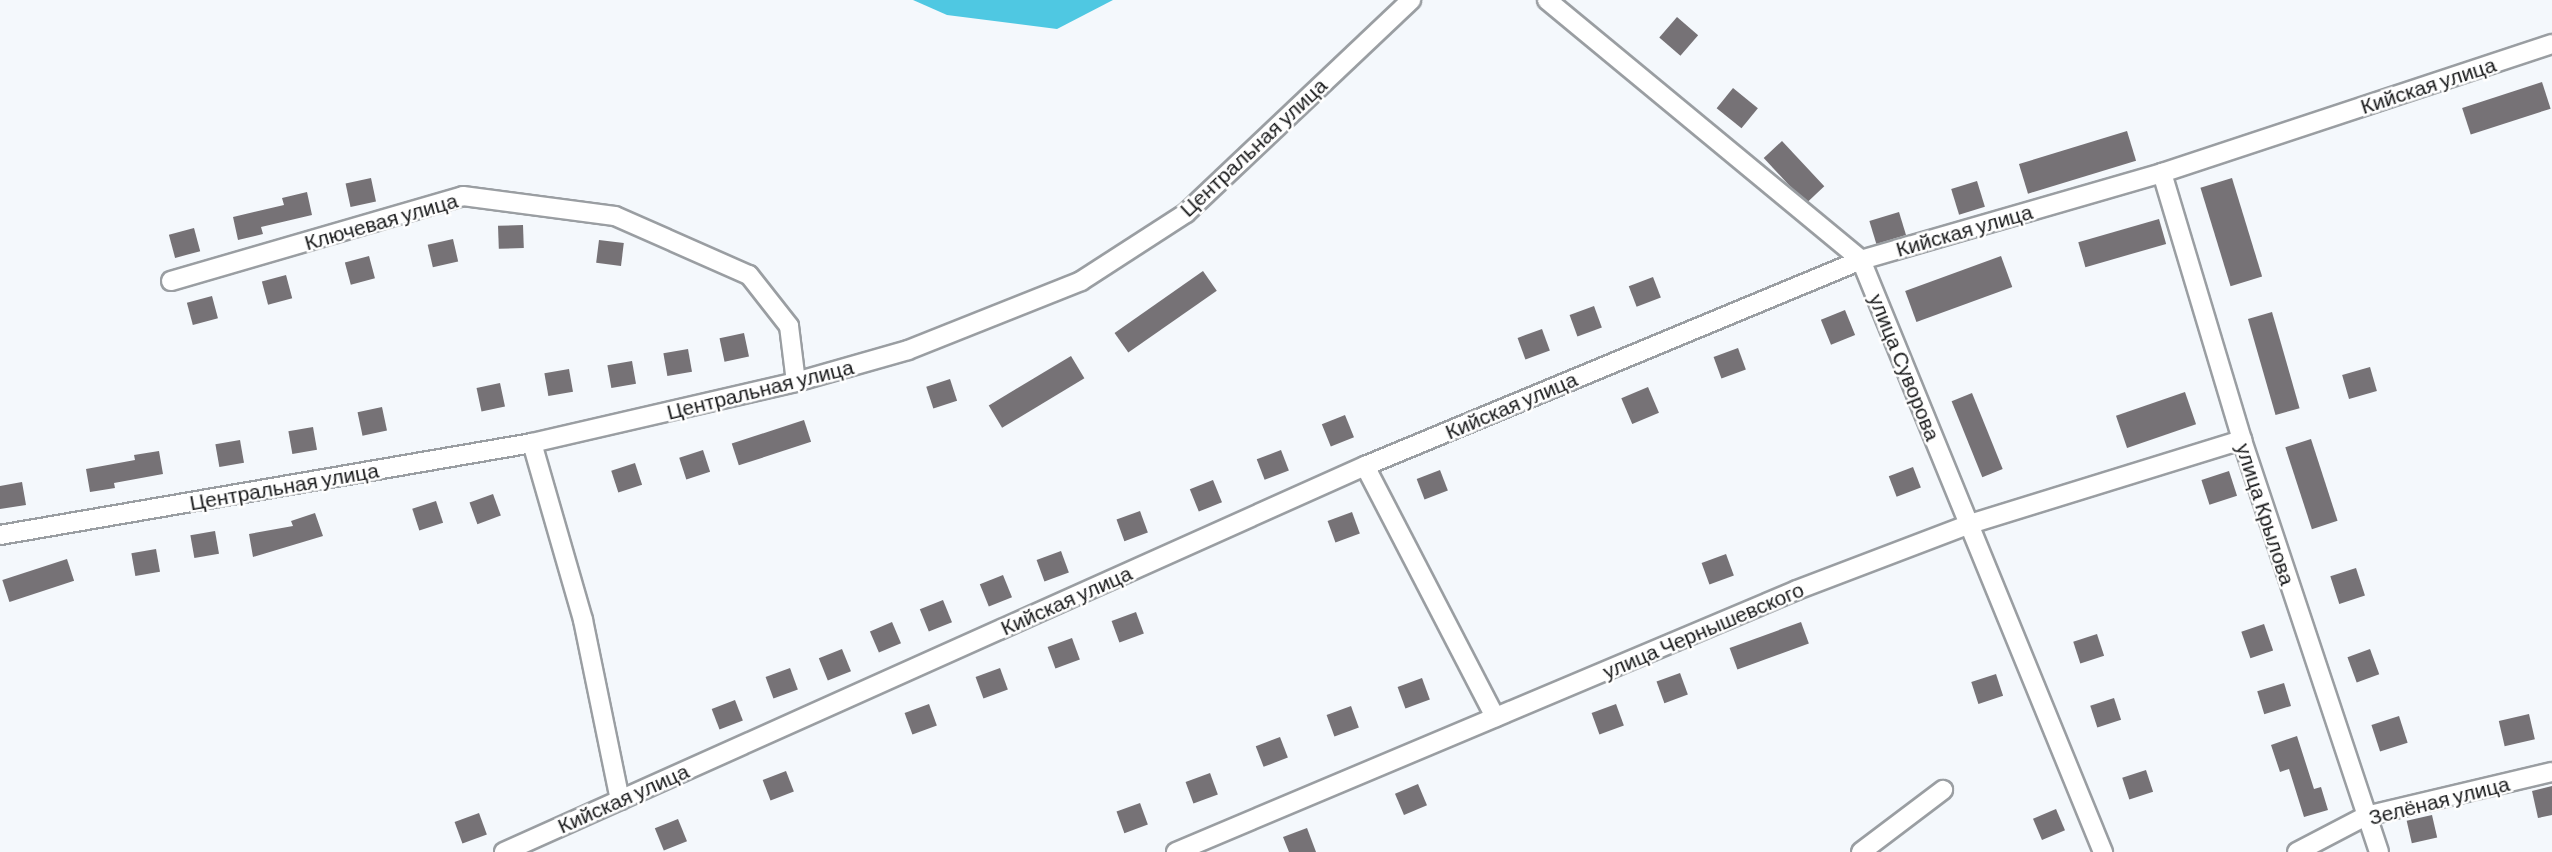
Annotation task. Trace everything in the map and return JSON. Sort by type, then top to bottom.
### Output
[{"type":"street","name":"Центральная улица","points":[[0,535],[532,443],[796,382],[908,350],[1081,281],[1186,213],[1411,0]]},
{"type":"street","name":"улица Суворова","points":[[1547,0],[1861,260],[2103,852]]},
{"type":"street","name":"Кийская улица","points":[[504,852],[1365,466],[1861,260],[2162,173],[2552,44]]},
{"type":"street","name":"улица Крылова","points":[[2162,173],[2242,440],[2379,852]]},
{"type":"street","name":"Ключевая улица","points":[[171,281],[462,196],[615,216],[749,275],[789,326],[796,382]]},
{"type":"street","name":"улица Чернышевского","points":[[1176,852],[1797,590],[1970,524],[2242,440]]},
{"type":"street","points":[[532,443],[583,620],[620,800]]},
{"type":"street","points":[[1365,466],[1495,717]]},
{"type":"street","name":"Зелёная улица","points":[[2297,852],[2366,816],[2552,772]]},
{"type":"street","points":[[1861,852],[1943,790]]},
{"type":"water","points":[[913,0],[1113,0],[1057,29],[947,15]]},
{"type":"building","points":[[1677,17],[1698,35],[1680,56],[1659,37]]},
{"type":"building","points":[[2542,82],[2551,109],[2471,135],[2462,108]]},
{"type":"building","points":[[1733,88],[1758,108],[1742,128],[1717,108]]},
{"type":"building","points":[[2127,131],[2136,161],[2028,194],[2019,164]]},
{"type":"building","points":[[1782,141],[1824,186],[1806,203],[1764,158]]},
{"type":"building","points":[[371,178],[376,201],[351,207],[346,183]]},
{"type":"building","points":[[2232,178],[2262,276],[2231,286],[2200,188]]},
{"type":"building","points":[[1977,181],[1985,207],[1959,215],[1951,189]]},
{"type":"building","points":[[307,192],[312,215],[261,227],[263,234],[238,240],[233,217],[284,205],[282,198]]},
{"type":"building","points":[[1899,212],[1906,235],[1876,244],[1869,221]]},
{"type":"building","points":[[2159,219],[2166,244],[2085,267],[2078,242]]},
{"type":"building","points":[[523,225],[524,248],[499,249],[498,226]]},
{"type":"building","points":[[194,228],[200,251],[175,258],[169,235]]},
{"type":"building","points":[[453,239],[458,261],[433,267],[428,245]]},
{"type":"building","points":[[599,240],[624,243],[621,266],[596,263]]},
{"type":"building","points":[[369,256],[375,278],[351,285],[345,262]]},
{"type":"building","points":[[2001,256],[2012,287],[1916,322],[1905,291]]},
{"type":"building","points":[[1203,271],[1217,291],[1128,353],[1115,333]]},
{"type":"building","points":[[286,275],[292,298],[268,305],[262,281]]},
{"type":"building","points":[[1653,277],[1661,298],[1637,307],[1629,286]]},
{"type":"building","points":[[212,296],[218,318],[193,325],[187,303]]},
{"type":"building","points":[[1594,306],[1602,328],[1577,337],[1570,315]]},
{"type":"building","points":[[1845,310],[1855,335],[1831,345],[1821,320]]},
{"type":"building","points":[[2272,312],[2300,408],[2276,415],[2248,319]]},
{"type":"building","points":[[1542,329],[1550,351],[1525,360],[1518,338]]},
{"type":"building","points":[[744,333],[749,356],[725,362],[720,338]]},
{"type":"building","points":[[1738,348],[1746,370],[1721,379],[1714,357]]},
{"type":"building","points":[[688,349],[692,372],[667,376],[663,353]]},
{"type":"building","points":[[1071,356],[1084,378],[1002,428],[989,405]]},
{"type":"building","points":[[632,361],[636,384],[611,388],[607,365]]},
{"type":"building","points":[[2370,367],[2377,391],[2349,399],[2342,375]]},
{"type":"building","points":[[569,369],[573,392],[548,396],[544,373]]},
{"type":"building","points":[[950,379],[957,401],[933,409],[926,387]]},
{"type":"building","points":[[500,383],[505,406],[482,411],[477,388]]},
{"type":"building","points":[[1648,387],[1659,413],[1632,424],[1621,398]]},
{"type":"building","points":[[2185,392],[2196,424],[2127,448],[2116,416]]},
{"type":"building","points":[[1972,393],[2003,469],[1982,477],[1952,401]]},
{"type":"building","points":[[382,407],[387,430],[363,436],[358,412]]},
{"type":"building","points":[[1345,415],[1354,437],[1331,447],[1322,424]]},
{"type":"building","points":[[804,420],[811,442],[739,465],[732,443]]},
{"type":"building","points":[[313,427],[317,450],[292,454],[288,431]]},
{"type":"building","points":[[2311,439],[2338,521],[2312,529],[2285,447]]},
{"type":"building","points":[[240,440],[244,463],[219,467],[215,444]]},
{"type":"building","points":[[703,450],[710,472],[686,480],[679,458]]},
{"type":"building","points":[[1281,450],[1289,471],[1265,480],[1257,459]]},
{"type":"building","points":[[159,451],[163,474],[114,483],[115,488],[90,492],[86,469],[135,460],[134,455]]},
{"type":"building","points":[[635,463],[642,485],[618,493],[611,471]]},
{"type":"building","points":[[1913,467],[1921,488],[1897,497],[1889,476]]},
{"type":"building","points":[[1440,470],[1448,491],[1425,499],[1417,479]]},
{"type":"building","points":[[2229,471],[2237,496],[2209,505],[2201,480]]},
{"type":"building","points":[[1213,480],[1222,502],[1199,512],[1190,489]]},
{"type":"building","points":[[22,482],[26,505],[0,509],[0,486]]},
{"type":"building","points":[[493,494],[501,516],[477,524],[470,503]]},
{"type":"building","points":[[436,501],[443,523],[419,531],[412,509]]},
{"type":"building","points":[[1140,511],[1148,533],[1124,541],[1117,520]]},
{"type":"building","points":[[1352,512],[1360,534],[1335,543],[1328,521]]},
{"type":"building","points":[[315,513],[323,536],[253,557],[249,534],[293,526],[291,521]]},
{"type":"building","points":[[215,531],[219,554],[194,558],[190,535]]},
{"type":"building","points":[[156,549],[160,572],[135,576],[131,553]]},
{"type":"building","points":[[1061,551],[1069,573],[1044,582],[1037,560]]},
{"type":"building","points":[[1726,554],[1734,576],[1709,585],[1702,563]]},
{"type":"building","points":[[67,559],[74,581],[9,602],[2,580]]},
{"type":"building","points":[[2356,568],[2365,596],[2339,604],[2330,576]]},
{"type":"building","points":[[1003,575],[1012,597],[989,607],[980,584]]},
{"type":"building","points":[[943,600],[952,622],[929,632],[920,609]]},
{"type":"building","points":[[1136,612],[1144,634],[1119,643],[1112,621]]},
{"type":"building","points":[[892,622],[901,643],[879,653],[870,631]]},
{"type":"building","points":[[1801,622],[1809,644],[1737,670],[1730,648]]},
{"type":"building","points":[[2264,624],[2273,650],[2250,658],[2241,632]]},
{"type":"building","points":[[2097,634],[2104,656],[2080,664],[2073,642]]},
{"type":"building","points":[[1072,638],[1080,660],[1055,669],[1048,647]]},
{"type":"building","points":[[842,649],[851,671],[828,681],[819,658]]},
{"type":"building","points":[[2370,649],[2379,674],[2357,683],[2347,657]]},
{"type":"building","points":[[790,668],[798,690],[773,699],[766,677]]},
{"type":"building","points":[[1000,668],[1008,690],[983,699],[976,677]]},
{"type":"building","points":[[1680,673],[1688,695],[1664,703],[1657,682]]},
{"type":"building","points":[[1996,674],[2003,696],[1978,704],[1971,682]]},
{"type":"building","points":[[1422,678],[1430,700],[1405,709],[1398,687]]},
{"type":"building","points":[[2284,683],[2291,706],[2264,714],[2257,691]]},
{"type":"building","points":[[2114,698],[2121,720],[2097,728],[2090,706]]},
{"type":"building","points":[[735,700],[743,721],[720,729],[712,709]]},
{"type":"building","points":[[929,704],[937,726],[912,735],[905,713]]},
{"type":"building","points":[[1616,704],[1624,726],[1599,735],[1592,713]]},
{"type":"building","points":[[1351,706],[1359,728],[1334,737],[1327,715]]},
{"type":"building","points":[[2529,714],[2535,739],[2505,746],[2499,721]]},
{"type":"building","points":[[2399,716],[2408,743],[2380,752],[2371,725]]},
{"type":"building","points":[[2297,736],[2314,789],[2321,787],[2328,810],[2304,817],[2289,769],[2280,772],[2271,745]]},
{"type":"building","points":[[1280,737],[1288,758],[1264,767],[1256,746]]},
{"type":"building","points":[[2146,770],[2153,792],[2129,800],[2122,778]]},
{"type":"building","points":[[786,771],[794,792],[771,800],[763,780]]},
{"type":"building","points":[[1210,773],[1218,795],[1193,804],[1186,782]]},
{"type":"building","points":[[1418,784],[1427,805],[1404,815],[1395,794]]},
{"type":"building","points":[[2552,786],[2552,815],[2538,818],[2532,791]]},
{"type":"building","points":[[1140,803],[1148,825],[1124,833],[1117,812]]},
{"type":"building","points":[[2056,809],[2065,830],[2042,840],[2033,819]]},
{"type":"building","points":[[479,813],[487,835],[462,844],[455,822]]},
{"type":"building","points":[[2432,815],[2437,837],[2412,843],[2407,821]]},
{"type":"building","points":[[678,819],[687,841],[664,851],[655,828]]},
{"type":"building","points":[[1307,828],[1316,852],[1289,852],[1283,837]]}]
